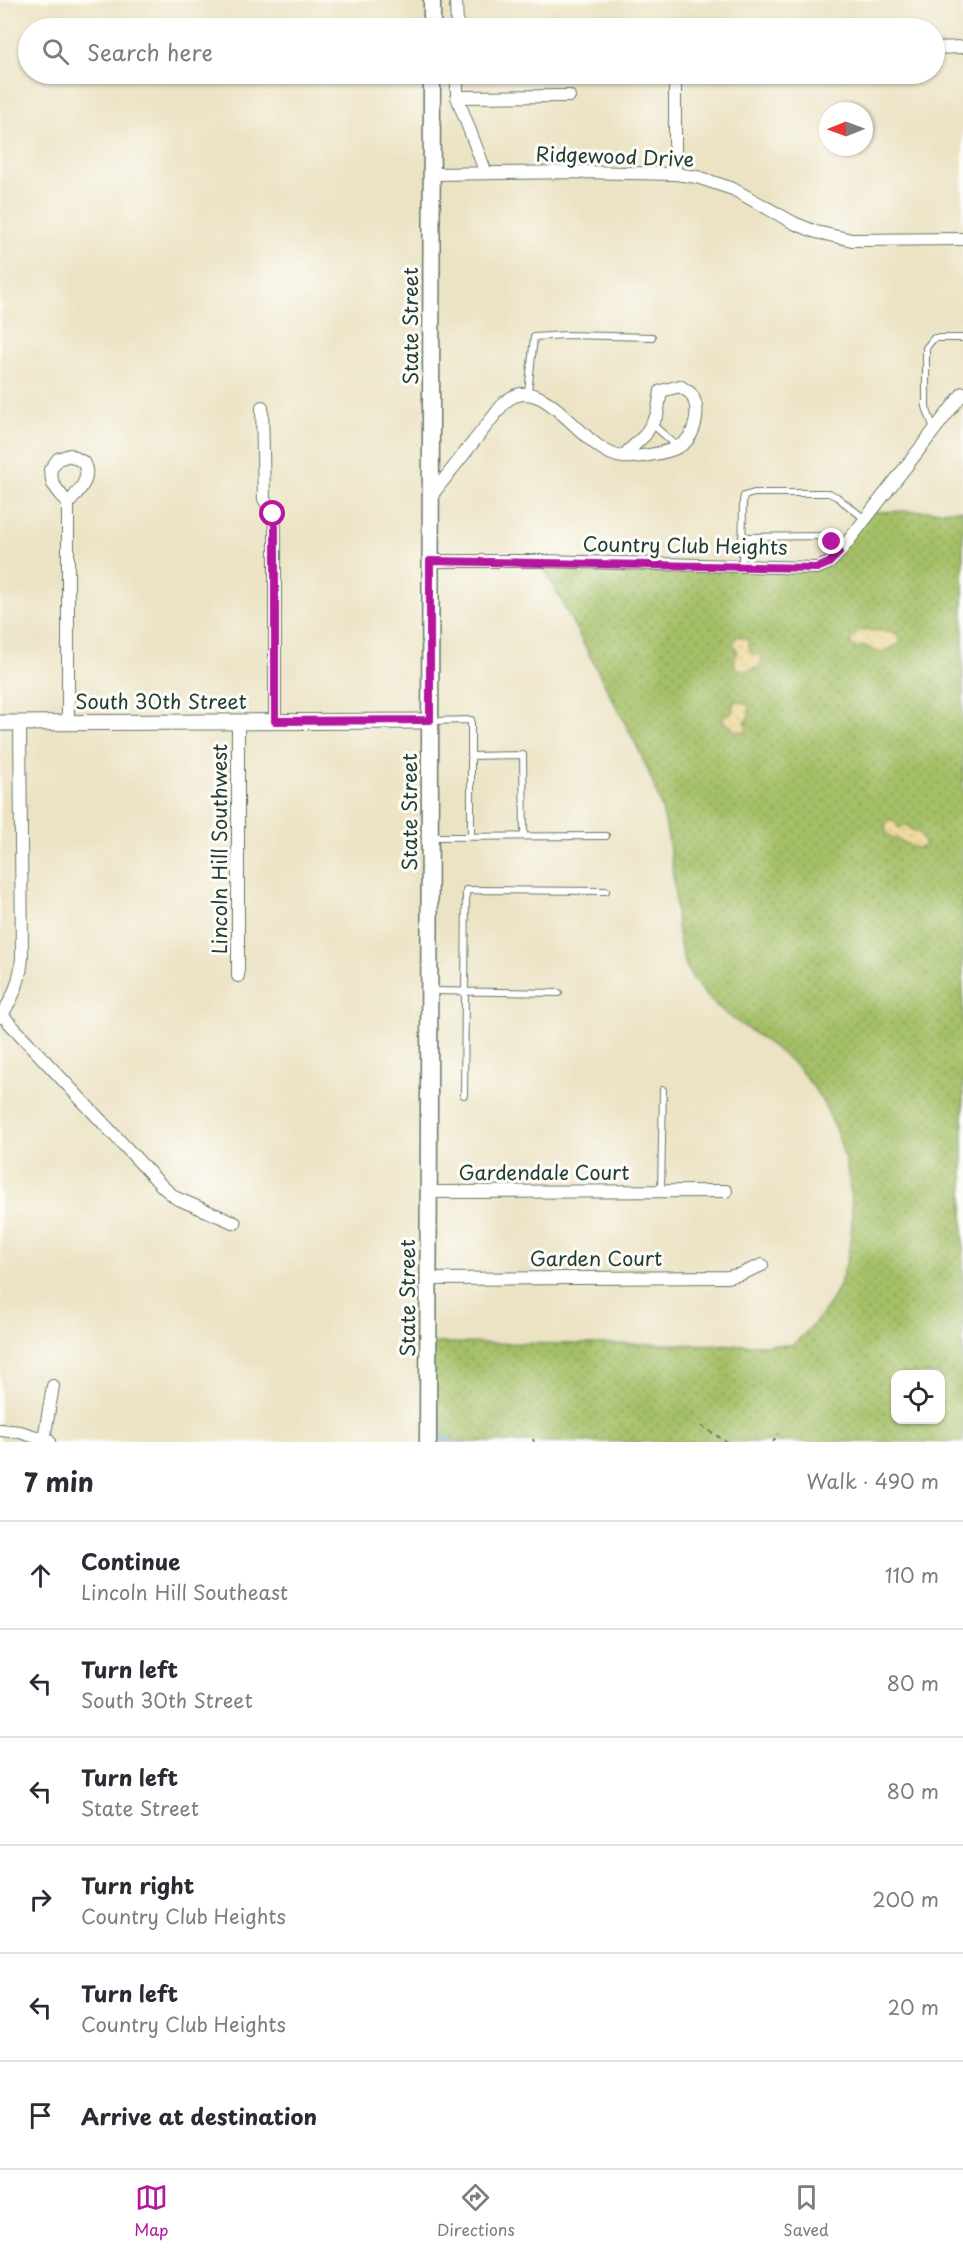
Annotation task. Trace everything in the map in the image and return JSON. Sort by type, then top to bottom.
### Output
[{"type":"main road","points":[[432,0],[432,18]]},
{"type":"main road","name":"State Street","points":[[428,1442],[432,84]]},
{"type":"street","points":[[456,0],[457,18]]},
{"type":"street","points":[[945,48],[963,47]]},
{"type":"street","points":[[457,84],[457,97],[486,172]]},
{"type":"street","points":[[675,84],[675,174]]},
{"type":"street","points":[[457,97],[569,96]]},
{"type":"street","name":"Ridgewood Drive","points":[[432,174],[486,172],[675,174],[716,182],[750,197],[794,223],[840,238],[852,240],[963,239]]},
{"type":"street","points":[[430,496],[504,403],[517,394],[528,393],[546,400],[592,442],[622,457],[650,455],[679,447],[691,435],[697,414],[691,394],[680,386],[661,391],[657,415],[645,435],[622,457]]},
{"type":"street","name":"Country Club Heights","points":[[430,561],[541,561],[817,568],[829,563],[839,553],[963,393]]},
{"type":"street","points":[[262,407],[264,499],[273,514],[275,527],[275,721]]},
{"type":"street","points":[[68,504],[68,723]]},
{"type":"street","name":"South 30th Street","points":[[0,723],[430,720]]},
{"type":"street","name":"Lincoln Hill Southwest","points":[[238,722],[238,976]]},
{"type":"street","points":[[20,723],[22,956],[17,986],[1,1016],[163,1187],[176,1198],[235,1223]]},
{"type":"street","name":"Gardendale Court","points":[[428,1192],[726,1191]]},
{"type":"street","name":"Garden Court","points":[[428,1278],[727,1277],[762,1265]]},
{"type":"street","points":[[0,1430],[20,1432],[47,1441],[53,1386]]},
{"type":"lane","points":[[528,393],[534,337],[652,336]]},
{"type":"lane","points":[[934,429],[926,407],[926,348],[934,338],[963,338]]},
{"type":"lane","points":[[652,423],[679,447]]},
{"type":"lane","points":[[742,567],[744,496],[754,493],[829,493],[865,519]]},
{"type":"lane","points":[[742,537],[823,536],[829,538],[839,553]]},
{"type":"lane","points":[[430,720],[471,720],[471,837]]},
{"type":"lane","points":[[471,756],[523,755],[524,836]]},
{"type":"lane","points":[[430,837],[606,836]]},
{"type":"lane","points":[[464,1095],[466,890],[606,891]]},
{"type":"lane","points":[[429,991],[559,993]]},
{"type":"lane","points":[[661,1191],[663,1090]]},
{"type":"path","points":[[701,1426],[726,1442]]},
{"type":"path","points":[[773,1442],[778,1434]]},
{"type":"green space","points":[[963,510],[963,1442],[428,1442],[428,1343],[792,1345],[818,1320],[837,1289],[847,1263],[851,1233],[848,1171],[840,1141],[828,1112],[813,1087],[795,1065],[709,999],[688,970],[678,933],[668,835],[655,787],[631,735],[541,561],[817,568],[870,512]]},
{"type":"sand","points":[[859,630],[891,631],[899,636],[900,644],[879,653],[865,646],[857,648],[851,644],[851,639]]},
{"type":"sand","points":[[737,636],[747,639],[751,653],[761,656],[760,667],[742,671],[735,667],[733,661],[738,652],[733,643]]},
{"type":"sand","points":[[740,701],[750,710],[745,723],[747,730],[744,733],[736,731],[723,720],[724,715],[732,713],[734,702]]},
{"type":"sand","points":[[889,819],[895,821],[899,828],[907,825],[920,833],[925,845],[919,848],[913,847],[887,835],[885,826]]},
{"type":"waterway","points":[[434,1432],[453,1442]]},
{"type":"route","points":[[273,514],[275,527],[275,721],[430,720],[430,561],[541,561],[817,568],[829,563],[839,553],[832,542]]}]
